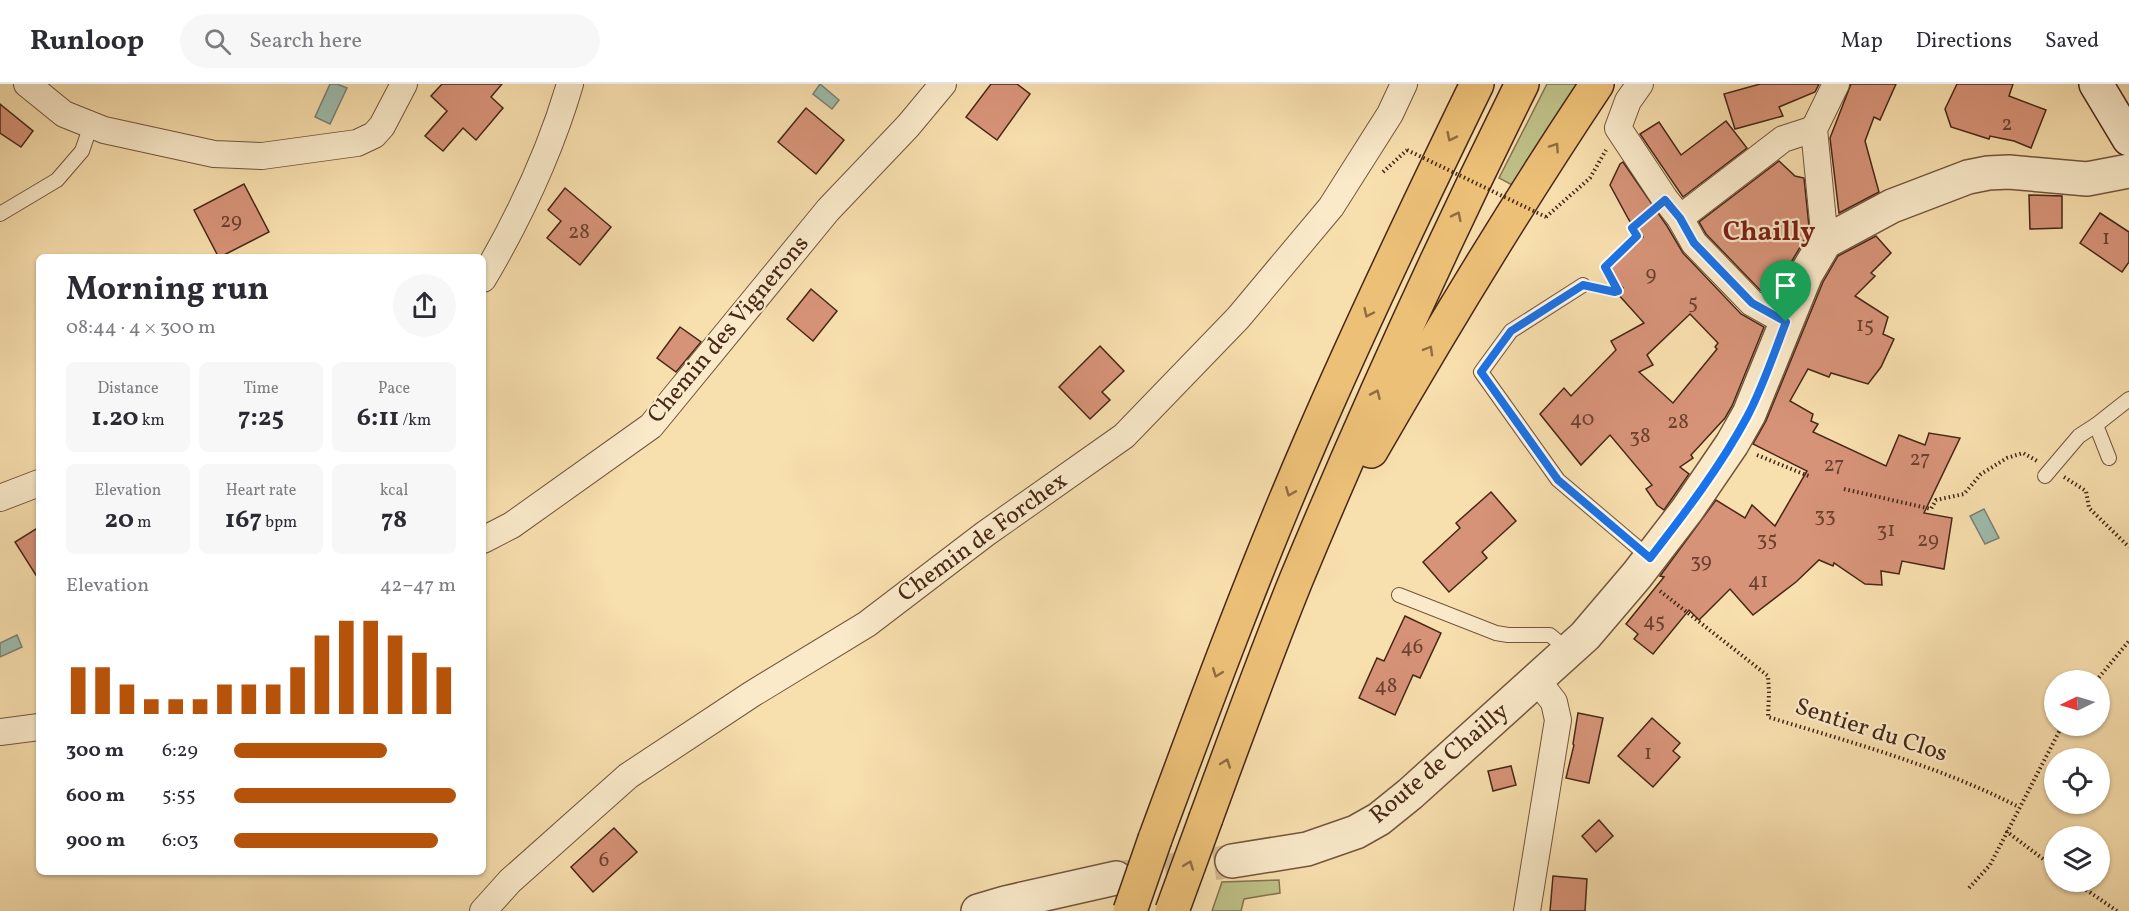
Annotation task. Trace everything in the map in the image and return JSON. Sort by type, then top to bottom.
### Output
[{"type":"highway","points":[[1130,911],[1219,666],[1312,439],[1406,231],[1477,84]]},
{"type":"highway","points":[[1172,911],[1296,583],[1396,348],[1522,84]]},
{"type":"highway","points":[[1296,583],[1434,340],[1523,196],[1597,84]]},
{"type":"street","points":[[35,86],[64,114],[104,130],[214,154],[262,156],[357,143],[374,135],[382,126],[404,84]]},
{"type":"street","points":[[486,274],[500,250],[543,159],[570,84]]},
{"type":"street","name":"Chemin des Vignerons","points":[[486,538],[512,525],[651,426],[828,210],[908,126],[943,84]]},
{"type":"street","name":"Chemin de Forchex","points":[[483,911],[510,881],[628,777],[752,694],[867,624],[985,534],[1124,436],[1238,318],[1331,207],[1390,114],[1404,84]]},
{"type":"street","points":[[1640,84],[1628,101],[1618,128],[1694,243],[1752,303],[1786,322]]},
{"type":"street","points":[[1836,84],[1814,129],[1825,242],[1892,206],[1968,177],[2009,172],[2087,179],[2129,171]]},
{"type":"street","points":[[2096,84],[2129,139]]},
{"type":"street","points":[[1673,209],[1783,139],[1814,129]]},
{"type":"street","name":"Route de Chailly","points":[[1232,861],[1307,849],[1356,832],[1379,819],[1537,680],[1601,618],[1687,510],[1732,444],[1749,414],[1806,274],[1825,242]]},
{"type":"street","points":[[0,498],[36,484]]},
{"type":"street","points":[[1527,911],[1558,720],[1554,702],[1537,680]]},
{"type":"street","points":[[0,732],[36,727]]},
{"type":"street","points":[[978,911],[1116,878]]},
{"type":"lane","points":[[0,214],[57,180],[82,151],[92,125]]},
{"type":"lane","points":[[1583,285],[1511,331],[1481,372],[1558,480],[1643,566]]},
{"type":"lane","points":[[2045,476],[2079,436],[2129,399]]},
{"type":"lane","points":[[2096,425],[2109,458]]},
{"type":"lane","points":[[1399,596],[1496,633],[1550,635],[1569,651]]},
{"type":"path","points":[[1375,180],[1407,150],[1546,217],[1584,184],[1595,171],[1618,128]]},
{"type":"path","points":[[1583,285],[1618,291],[1605,267],[1637,236],[1632,228],[1673,209]]},
{"type":"path","points":[[1732,444],[1811,477]]},
{"type":"path","points":[[1844,489],[1931,509],[1936,500]]},
{"type":"path","name":"Sentier du Clos","points":[[1643,566],[1672,600],[1768,676],[1768,717],[1896,756],[1977,786],[2019,807]]},
{"type":"path","points":[[2105,670],[2129,641]]},
{"type":"path","points":[[1969,888],[1990,865],[2057,736]]},
{"type":"path","points":[[2006,831],[2044,860]]},
{"type":"path","points":[[2089,892],[2117,911]]},
{"type":"green space","points":[[1547,84],[1583,84],[1516,187],[1499,178]]},
{"type":"green space","points":[[1279,880],[1280,893],[1244,899],[1241,911],[1212,911],[1222,882]]},
{"type":"shaded area","points":[[330,84],[347,88],[330,124],[315,117]]},
{"type":"shaded area","points":[[820,84],[839,100],[832,109],[813,94]]},
{"type":"shaded area","points":[[1984,509],[1999,538],[1985,544],[1970,516]]},
{"type":"shaded area","points":[[17,635],[22,647],[0,657],[0,643]]},
{"type":"building","points":[[442,84],[502,84],[491,97],[503,108],[476,140],[463,128],[443,151],[425,136],[447,111],[431,96]]},
{"type":"building","points":[[991,84],[1017,84],[1030,94],[997,140],[966,117]]},
{"type":"building","points":[[1760,84],[1819,84],[1815,92],[1779,107],[1783,116],[1735,129],[1724,94]]},
{"type":"building","points":[[1851,84],[1896,84],[1880,120],[1874,117],[1865,141],[1879,192],[1839,213],[1830,138]]},
{"type":"building","points":[[1957,84],[2013,84],[2009,96],[2046,110],[2031,148],[2014,141],[1990,136],[1989,139],[1951,127],[1945,109]]},
{"type":"building","points":[[0,104],[33,131],[21,147],[0,133]]},
{"type":"building","points":[[806,108],[844,140],[816,174],[778,142]]},
{"type":"building","points":[[1726,121],[1747,148],[1683,197],[1640,134],[1659,122],[1681,155]]},
{"type":"building","points":[[1779,161],[1795,176],[1804,178],[1809,227],[1808,234],[1790,264],[1776,298],[1760,290],[1706,234],[1699,222]]},
{"type":"building","points":[[1623,162],[1683,253],[1741,314],[1764,327],[1732,406],[1725,418],[1691,455],[1693,458],[1680,467],[1689,474],[1664,510],[1657,505],[1646,489],[1652,485],[1610,435],[1581,465],[1540,414],[1564,388],[1571,396],[1616,350],[1611,341],[1644,323],[1617,293],[1623,288],[1606,269],[1643,237],[1629,220],[1610,185]],"holes":[[[1690,314],[1718,343],[1715,347],[1717,349],[1673,403],[1639,372],[1653,365],[1647,355]]]},
{"type":"building","points":[[244,184],[269,232],[226,254],[217,254],[194,210]]},
{"type":"building","points":[[565,188],[611,227],[580,265],[547,238],[561,221],[548,210]]},
{"type":"building","points":[[2029,195],[2062,196],[2062,228],[2030,229]]},
{"type":"building","points":[[2100,213],[2129,232],[2129,262],[2122,272],[2080,243]]},
{"type":"building","points":[[1876,236],[1891,253],[1871,273],[1875,276],[1855,296],[1888,317],[1883,334],[1894,339],[1881,367],[1868,384],[1831,373],[1829,377],[1808,369],[1790,401],[1813,414],[1811,421],[1818,424],[1813,432],[1886,466],[1899,435],[1925,445],[1929,433],[1960,438],[1924,513],[1952,518],[1944,569],[1902,561],[1899,574],[1881,571],[1882,585],[1865,584],[1834,563],[1833,566],[1819,560],[1796,582],[1753,615],[1730,589],[1699,620],[1689,610],[1653,654],[1634,639],[1638,634],[1626,624],[1664,577],[1660,576],[1716,500],[1745,518],[1752,505],[1775,526],[1807,471],[1753,444],[1766,421],[1823,282],[1838,256]]},
{"type":"building","points":[[811,289],[837,311],[813,341],[787,319]]},
{"type":"building","points":[[680,327],[701,342],[676,372],[657,358]]},
{"type":"building","points":[[1100,346],[1124,371],[1102,392],[1110,400],[1090,419],[1059,387]]},
{"type":"building","points":[[1491,492],[1516,521],[1482,552],[1487,558],[1449,592],[1423,562],[1460,528],[1456,523]]},
{"type":"building","points":[[36,529],[36,575],[15,542]]},
{"type":"building","points":[[1405,616],[1441,633],[1420,678],[1413,675],[1395,715],[1359,698],[1377,658],[1384,661]]},
{"type":"building","points":[[1578,713],[1603,718],[1589,783],[1566,778],[1574,745]]},
{"type":"building","points":[[1652,718],[1680,743],[1673,751],[1680,757],[1653,787],[1618,756]]},
{"type":"building","points":[[1511,766],[1516,785],[1493,791],[1488,771]]},
{"type":"building","points":[[1599,820],[1613,836],[1596,852],[1582,836]]},
{"type":"building","points":[[614,828],[637,852],[593,892],[571,867]]},
{"type":"building","points":[[1553,876],[1587,879],[1585,911],[1550,911]]},
{"type":"tunnel","points":[[1117,878],[1232,861]]},
{"type":"district","name":"Chailly","points":[[1769,233]]},
{"type":"route","points":[[1665,200],[1680,218],[1694,243],[1752,303],[1786,322],[1749,414],[1732,444],[1687,510],[1650,558],[1558,480],[1481,372],[1511,331],[1583,285],[1618,291],[1605,267],[1637,236],[1632,228],[1665,200]]}]
